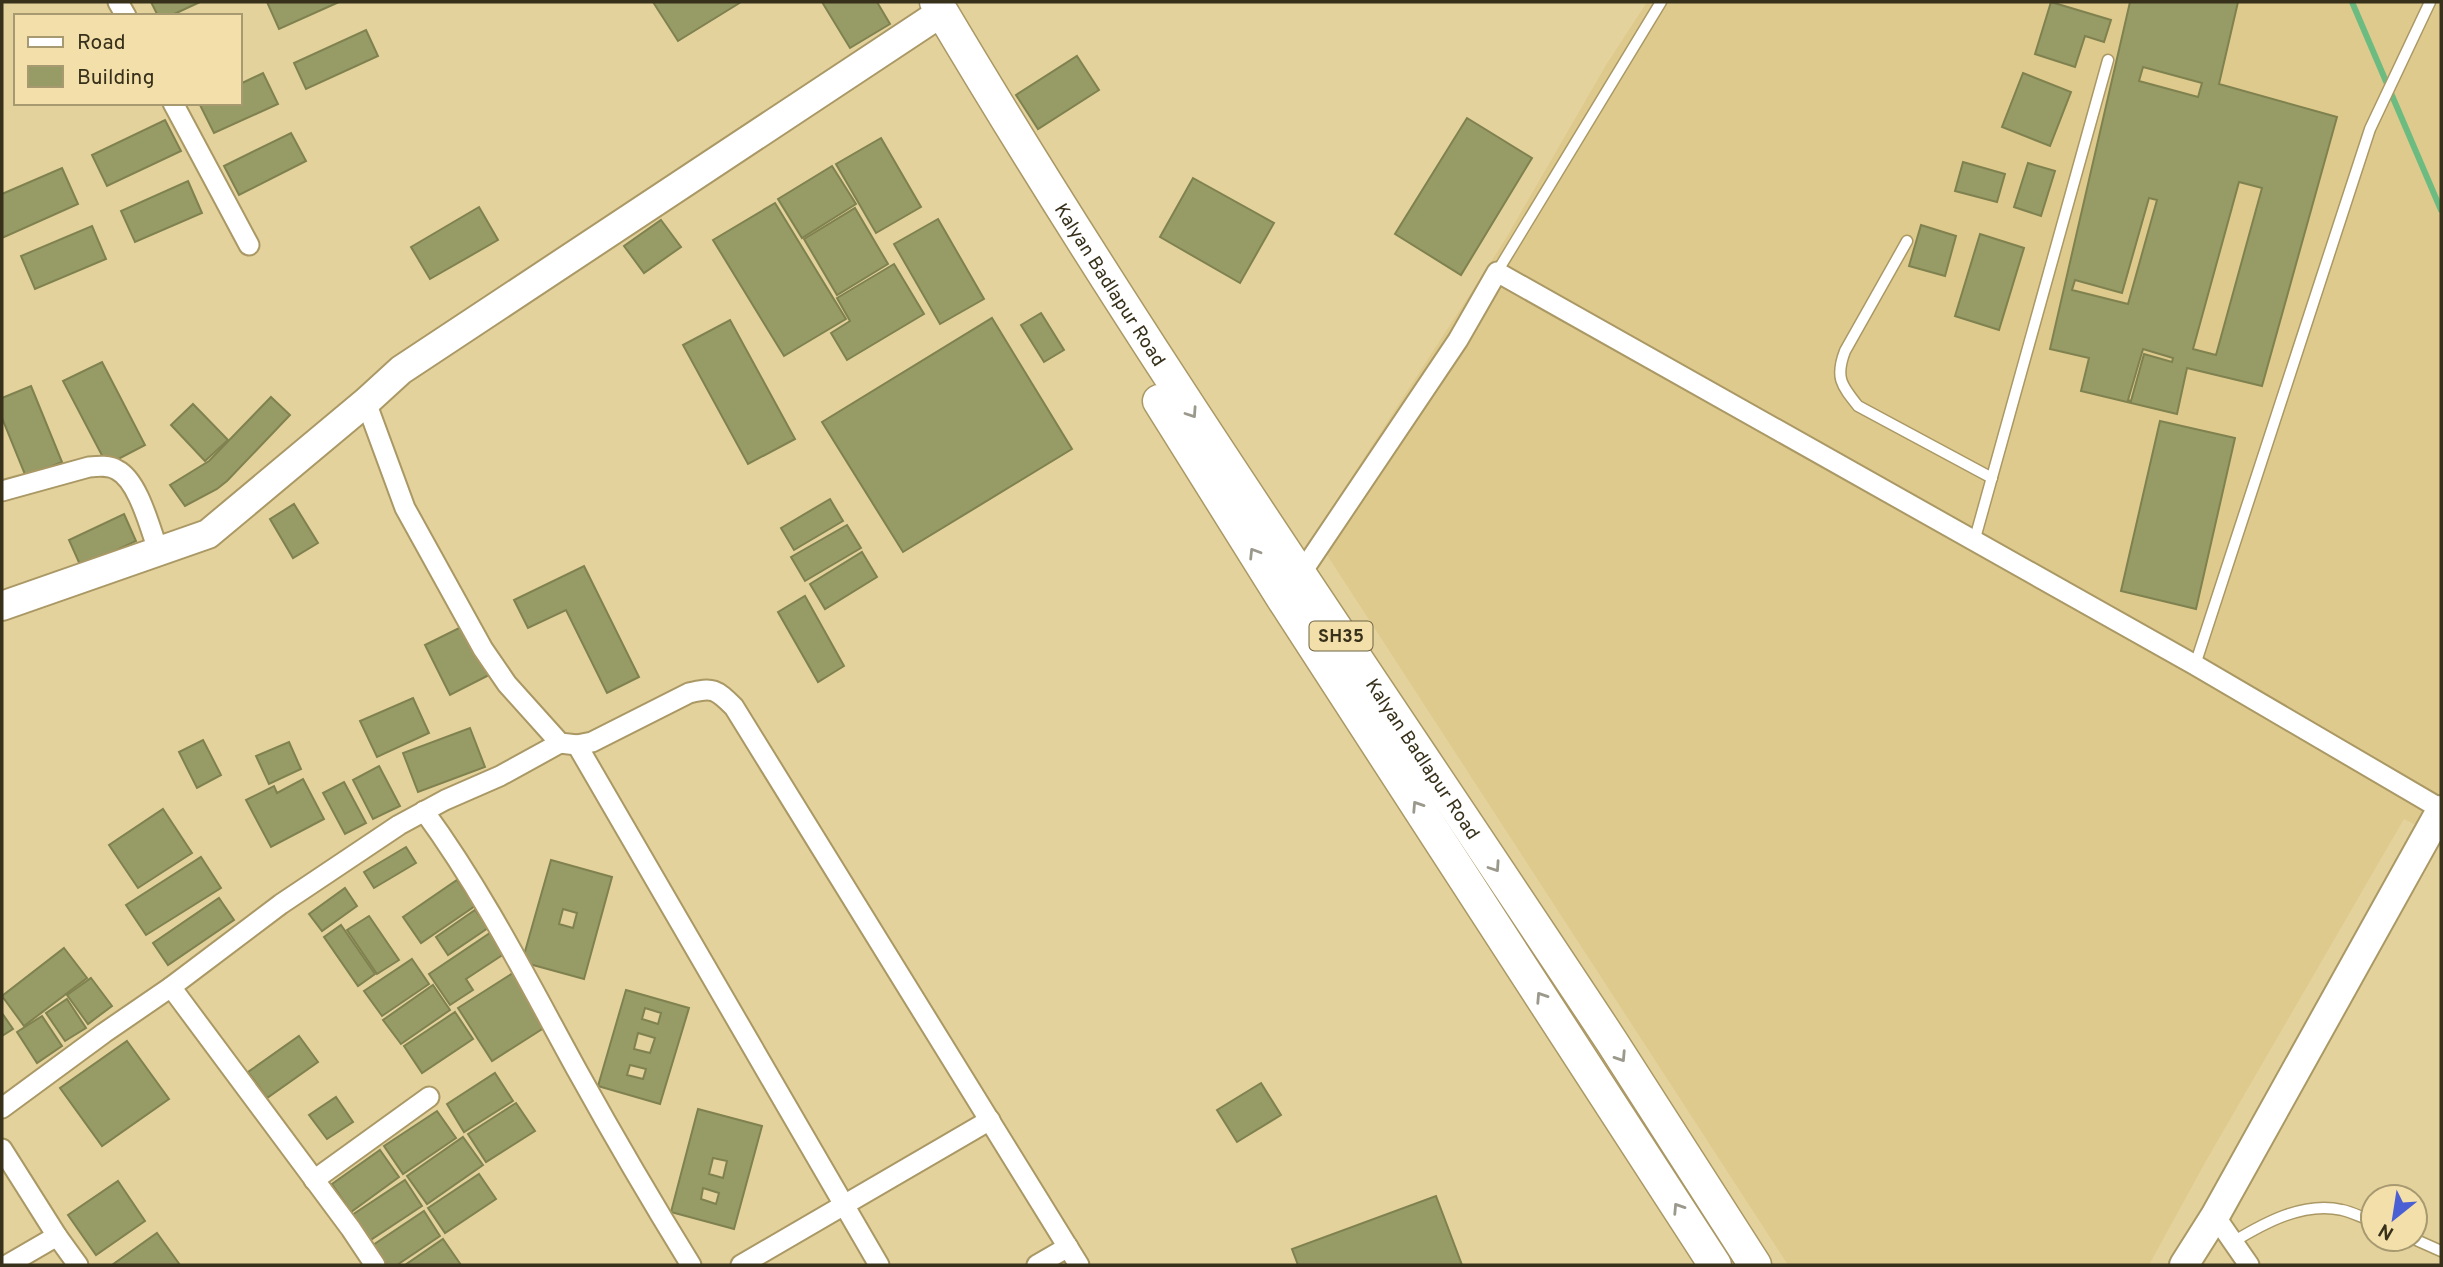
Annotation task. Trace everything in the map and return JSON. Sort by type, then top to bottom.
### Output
[{"type":"main road","name":"Kalyan Badlapur Road","points":[[930,9],[1043,214],[1292,587],[1613,1044],[1755,1265]]},
{"type":"main road","name":"Kalyan Badlapur Road","points":[[1292,587],[1715,1265]]},
{"type":"street","points":[[2,606],[208,534],[413,362],[930,9]]},
{"type":"street","points":[[174,105],[249,245]]},
{"type":"street","points":[[1292,587],[1458,340],[1497,272],[2195,666],[2441,810],[2215,1216],[2184,1265]]},
{"type":"street","points":[[366,402],[405,508],[483,649],[507,684],[569,744],[879,1265]]},
{"type":"street","points":[[2,491],[89,467],[117,469],[132,483],[158,550]]},
{"type":"street","points":[[2,1108],[281,904],[424,811],[569,744],[592,742],[689,693],[705,689],[718,692],[734,707],[1079,1265]]},
{"type":"street","points":[[424,811],[464,867],[488,907],[579,1074],[691,1265]]},
{"type":"street","points":[[171,987],[375,1265]]},
{"type":"street","points":[[314,1180],[429,1097]]},
{"type":"street","points":[[741,1265],[990,1120]]},
{"type":"street","points":[[2,1149],[78,1265]]},
{"type":"street","points":[[2215,1216],[2249,1265]]},
{"type":"street","points":[[7,1265],[57,1236]]},
{"type":"street","points":[[1037,1265],[1068,1247]]},
{"type":"lane","points":[[1497,272],[1661,2]]},
{"type":"lane","points":[[2195,666],[2370,129],[2430,2]]},
{"type":"lane","points":[[1974,542],[2108,60]]},
{"type":"lane","points":[[1907,241],[1845,351],[1840,365],[1840,379],[1858,406],[1992,478]]},
{"type":"lane","points":[[2233,1242],[2267,1221],[2311,1209],[2340,1209],[2359,1216]]},
{"type":"shaded area","points":[[1647,2],[2441,2],[2441,838],[2404,819],[2206,1161],[2149,1265],[1788,1265],[1314,535],[1505,240],[1606,65]]},
{"type":"building","points":[[151,2],[200,2],[174,14],[157,14]]},
{"type":"building","points":[[267,2],[339,2],[279,29]]},
{"type":"building","points":[[653,2],[741,2],[678,41]]},
{"type":"building","points":[[822,2],[877,2],[890,24],[850,48]]},
{"type":"building","points":[[2051,2],[2111,20],[2104,42],[2085,36],[2075,67],[2035,54]]},
{"type":"building","points":[[2130,2],[2238,2],[2219,84],[2337,117],[2262,386],[2187,368],[2177,414],[2081,391],[2089,358],[2050,349]],"holes":[[[2143,67],[2202,83],[2198,97],[2139,81]],[[2239,182],[2262,188],[2216,355],[2193,349]],[[2149,198],[2157,200],[2128,304],[2072,290],[2075,280],[2122,293]],[[2143,349],[2173,358],[2172,362],[2144,354],[2131,401],[2128,400]]]},
{"type":"building","points":[[366,30],[378,56],[306,89],[294,63]]},
{"type":"building","points":[[1077,56],[1099,90],[1038,129],[1016,95]]},
{"type":"building","points":[[263,73],[278,104],[214,133],[200,105],[242,105],[242,83]]},
{"type":"building","points":[[2023,73],[2071,92],[2050,146],[2002,127]]},
{"type":"building","points":[[1467,118],[1532,158],[1461,275],[1395,234]]},
{"type":"building","points":[[165,120],[181,151],[107,186],[92,155]]},
{"type":"building","points":[[291,133],[306,161],[239,195],[224,166]]},
{"type":"building","points":[[881,138],[921,207],[876,233],[836,164]]},
{"type":"building","points":[[1963,162],[2005,174],[1997,202],[1955,191]]},
{"type":"building","points":[[2028,163],[2055,171],[2041,216],[2014,207]]},
{"type":"building","points":[[832,166],[856,204],[802,238],[778,199]]},
{"type":"building","points":[[62,168],[78,204],[2,238],[2,194]]},
{"type":"building","points":[[1193,178],[1274,223],[1240,283],[1160,237]]},
{"type":"building","points":[[188,181],[202,213],[135,242],[121,211]]},
{"type":"building","points":[[775,203],[846,319],[784,356],[713,240]]},
{"type":"building","points":[[479,207],[498,240],[430,279],[411,247]]},
{"type":"building","points":[[855,208],[888,264],[837,295],[804,239]]},
{"type":"building","points":[[938,219],[984,299],[940,324],[894,244]]},
{"type":"building","points":[[661,220],[681,247],[644,273],[624,246]]},
{"type":"building","points":[[1921,225],[1956,236],[1945,276],[1909,266]]},
{"type":"building","points":[[92,226],[106,259],[35,289],[21,256]]},
{"type":"building","points":[[1980,234],[2024,248],[1999,330],[1955,316]]},
{"type":"building","points":[[894,264],[924,314],[847,360],[831,333],[850,321],[837,298]]},
{"type":"building","points":[[1041,313],[1064,350],[1044,362],[1021,325]]},
{"type":"building","points":[[992,318],[1072,449],[903,552],[822,422]]},
{"type":"building","points":[[730,320],[795,439],[748,464],[683,345]]},
{"type":"building","points":[[102,362],[145,445],[107,465],[63,381]]},
{"type":"building","points":[[31,386],[62,462],[26,477],[2,418],[2,398]]},
{"type":"building","points":[[271,397],[290,415],[227,481],[185,506],[170,485],[209,461]]},
{"type":"building","points":[[193,404],[228,440],[205,461],[171,425]]},
{"type":"building","points":[[2160,421],[2235,438],[2196,609],[2121,591]]},
{"type":"building","points":[[830,499],[843,521],[794,550],[781,528]]},
{"type":"building","points":[[294,504],[318,543],[293,558],[270,519]]},
{"type":"building","points":[[124,514],[136,541],[81,567],[69,540]]},
{"type":"building","points":[[847,525],[861,548],[805,581],[791,557]]},
{"type":"building","points":[[862,552],[877,577],[825,609],[810,584]]},
{"type":"building","points":[[584,566],[639,677],[607,693],[566,610],[528,628],[514,600]]},
{"type":"building","points":[[805,596],[844,666],[818,682],[778,612]]},
{"type":"building","points":[[467,624],[491,674],[450,695],[425,645]]},
{"type":"building","points":[[413,698],[429,733],[377,757],[360,721]]},
{"type":"building","points":[[470,728],[485,767],[418,792],[403,753]]},
{"type":"building","points":[[203,740],[221,775],[197,788],[179,752]]},
{"type":"building","points":[[289,742],[301,769],[269,784],[256,756]]},
{"type":"building","points":[[379,766],[400,806],[373,819],[353,780]]},
{"type":"building","points":[[303,779],[324,819],[271,847],[246,800],[274,786],[277,793]]},
{"type":"building","points":[[344,782],[366,823],[345,834],[323,793]]},
{"type":"building","points":[[163,809],[192,853],[138,888],[109,845]]},
{"type":"building","points":[[406,847],[416,863],[374,888],[364,872]]},
{"type":"building","points":[[201,857],[221,888],[146,935],[126,905]]},
{"type":"building","points":[[551,860],[612,877],[584,979],[522,962]],"holes":[[[563,909],[577,913],[573,928],[559,924]]]},
{"type":"building","points":[[457,880],[475,906],[421,943],[403,917]]},
{"type":"building","points":[[345,888],[357,906],[322,931],[309,914]]},
{"type":"building","points":[[219,898],[234,920],[168,965],[153,943]]},
{"type":"building","points":[[475,910],[488,928],[448,955],[436,937]]},
{"type":"building","points":[[369,916],[399,960],[377,974],[347,930]]},
{"type":"building","points":[[341,925],[375,974],[358,986],[324,937]]},
{"type":"building","points":[[490,933],[504,954],[466,979],[473,990],[450,1005],[429,974]]},
{"type":"building","points":[[64,948],[87,978],[24,1026],[2,996]]},
{"type":"building","points":[[412,959],[429,984],[382,1016],[364,991]]},
{"type":"building","points":[[513,973],[547,1026],[492,1061],[458,1008]]},
{"type":"building","points":[[91,978],[112,1006],[88,1024],[67,995]]},
{"type":"building","points":[[433,985],[450,1010],[401,1044],[383,1020]]},
{"type":"building","points":[[626,990],[689,1008],[660,1104],[598,1086]],"holes":[[[645,1008],[661,1013],[658,1024],[642,1019]],[[638,1033],[655,1038],[650,1053],[634,1049]],[[630,1065],[646,1069],[643,1079],[627,1075]]]},
{"type":"building","points":[[67,999],[86,1028],[65,1041],[46,1013]]},
{"type":"building","points":[[455,1012],[473,1039],[422,1073],[404,1046]]},
{"type":"building","points":[[2,1013],[13,1029],[2,1036]]},
{"type":"building","points":[[42,1016],[62,1046],[37,1063],[17,1032]]},
{"type":"building","points":[[299,1036],[318,1062],[267,1098],[248,1072]]},
{"type":"building","points":[[127,1041],[169,1099],[102,1146],[60,1088]]},
{"type":"building","points":[[495,1073],[513,1101],[464,1132],[447,1104]]},
{"type":"building","points":[[1261,1083],[1281,1115],[1237,1142],[1217,1110]]},
{"type":"building","points":[[336,1097],[353,1122],[327,1139],[309,1115]]},
{"type":"building","points":[[516,1103],[535,1131],[486,1162],[468,1134]]},
{"type":"building","points":[[698,1109],[762,1126],[734,1229],[671,1212]],"holes":[[[713,1158],[727,1161],[723,1178],[709,1174]],[[703,1188],[719,1193],[716,1204],[701,1199]]]},
{"type":"building","points":[[437,1111],[456,1138],[403,1174],[384,1146]]},
{"type":"building","points":[[463,1137],[483,1165],[427,1204],[407,1176]]},
{"type":"building","points":[[380,1150],[399,1177],[351,1212],[332,1184]]},
{"type":"building","points":[[479,1174],[496,1199],[445,1233],[428,1208]]},
{"type":"building","points":[[405,1180],[422,1206],[369,1241],[352,1215]]},
{"type":"building","points":[[118,1181],[145,1221],[96,1255],[68,1215]]},
{"type":"building","points":[[1436,1196],[1462,1265],[1298,1265],[1292,1249]]},
{"type":"building","points":[[424,1211],[440,1236],[397,1265],[382,1265],[370,1247]]},
{"type":"building","points":[[157,1233],[180,1265],[112,1265]]},
{"type":"building","points":[[443,1239],[461,1265],[405,1265]]},
{"type":"waterway","points":[[2352,2],[2441,210]]}]
